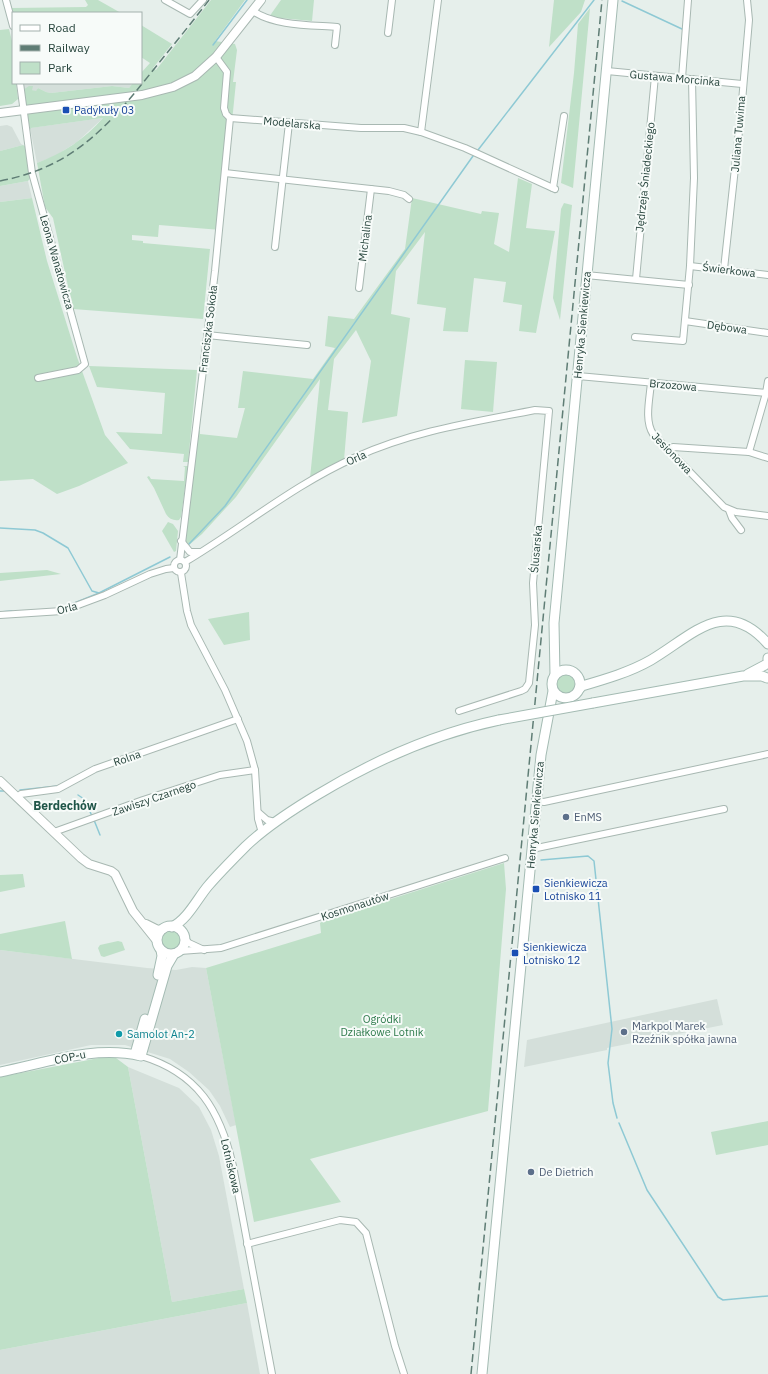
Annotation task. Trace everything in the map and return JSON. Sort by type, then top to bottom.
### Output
[{"type":"main road","name":"Henryka Sienkiewicza","points":[[555,675],[554,623],[613,0]]},
{"type":"main road","points":[[606,678],[581,678],[566,670],[560,671],[555,675],[552,684],[553,691],[558,696],[564,698],[574,695],[582,686],[606,678],[636,668],[696,630],[714,622],[729,621],[745,624],[766,642],[768,653]]},
{"type":"main road","name":"Henryka Sienkiewicza","points":[[554,650],[561,664],[566,670]]},
{"type":"main road","points":[[743,676],[767,661]]},
{"type":"main road","points":[[767,661],[764,672],[768,678]]},
{"type":"main road","points":[[577,676],[579,682],[578,689]]},
{"type":"main road","points":[[138,1055],[160,969],[161,950],[157,941],[159,934],[163,929],[177,924],[224,868],[275,822],[341,780],[400,751],[445,734],[499,720],[743,676],[762,676],[768,678]]},
{"type":"main road","name":"Henryka Sienkiewicza","points":[[482,1374],[536,801],[543,736],[553,691]]},
{"type":"main road","name":"Henryka Sienkiewicza","points":[[549,714],[559,700],[564,698]]},
{"type":"main road","points":[[138,1055],[167,966],[184,946],[184,936],[189,911]]},
{"type":"main road","points":[[172,926],[178,928],[184,936]]},
{"type":"main road","points":[[161,950],[167,954],[177,953]]},
{"type":"main road","name":"COP-u","points":[[0,1072],[102,1052],[138,1055]]},
{"type":"street","points":[[165,0],[190,14],[203,0]]},
{"type":"street","points":[[0,113],[162,91],[190,79],[216,57],[261,0]]},
{"type":"street","points":[[388,33],[392,0]]},
{"type":"street","points":[[421,132],[438,0]]},
{"type":"street","points":[[682,78],[688,0]]},
{"type":"street","name":"Juliana Tuwima","points":[[724,269],[741,113],[742,84],[749,20],[747,0]]},
{"type":"street","points":[[0,6],[7,3],[12,22]]},
{"type":"street","points":[[253,11],[266,18],[277,21],[337,27],[335,45]]},
{"type":"street","points":[[216,57],[227,72],[228,79],[224,108],[226,114],[230,118]]},
{"type":"street","name":"Gustawa Morcinka","points":[[607,71],[742,84]]},
{"type":"street","name":"Jędrzeja Śniadeckiego","points":[[636,279],[655,76]]},
{"type":"street","points":[[635,336],[683,341],[690,266],[694,178],[692,79]]},
{"type":"street","points":[[20,84],[24,110]]},
{"type":"street","name":"Leona Wanatowicza","points":[[24,110],[32,173],[85,364],[78,370],[38,378]]},
{"type":"street","name":"Modelarska","points":[[230,118],[361,128],[404,128],[421,132],[465,148],[554,189],[564,116]]},
{"type":"street","name":"Franciszka Sokoła","points":[[181,573],[186,568],[183,561],[181,541],[201,396],[230,118]]},
{"type":"street","points":[[275,247],[289,123]]},
{"type":"street","points":[[225,173],[282,178],[371,189],[404,194],[409,199]]},
{"type":"street","name":"Michalina","points":[[359,288],[371,189]]},
{"type":"street","name":"Świerkowa","points":[[690,266],[768,275]]},
{"type":"street","points":[[586,275],[688,285]]},
{"type":"street","name":"Dębowa","points":[[685,320],[768,333]]},
{"type":"street","points":[[207,334],[307,345]]},
{"type":"street","name":"Brzozowa","points":[[578,376],[767,393]]},
{"type":"street","points":[[749,452],[767,393],[768,381]]},
{"type":"street","name":"Jesionowa","points":[[650,382],[649,428],[668,450],[729,510],[732,518],[741,530]]},
{"type":"street","name":"Orla","points":[[183,561],[202,552],[307,482],[356,457],[411,435],[535,410],[549,411]]},
{"type":"street","name":"Ślusarska","points":[[458,711],[521,691],[527,687],[535,625],[533,583],[549,411]]},
{"type":"street","points":[[668,450],[673,447],[749,452],[768,458]]},
{"type":"street","points":[[729,510],[768,516]]},
{"type":"street","points":[[181,541],[190,552],[202,552]]},
{"type":"street","points":[[183,561],[175,562],[174,568],[181,573],[187,611],[191,625],[238,719],[247,741],[255,770],[262,833]]},
{"type":"street","name":"Orla","points":[[0,615],[62,611],[105,595],[150,574],[174,568]]},
{"type":"street","name":"Rolna","points":[[17,797],[21,794],[58,789],[95,769],[238,719]]},
{"type":"street","points":[[536,801],[544,802],[768,754]]},
{"type":"street","name":"Zawiszy Czarnego","points":[[54,832],[143,800],[220,775],[255,770]]},
{"type":"street","points":[[0,781],[85,861],[115,874],[133,911],[157,941]]},
{"type":"street","points":[[532,849],[724,809]]},
{"type":"street","points":[[259,813],[267,820],[275,822]]},
{"type":"street","name":"Kosmonautów","points":[[177,953],[221,948],[505,858]]},
{"type":"street","points":[[144,924],[158,930],[163,929]]},
{"type":"street","points":[[184,936],[189,943],[204,950]]},
{"type":"street","name":"Lotniskowa","points":[[138,1055],[167,1066],[186,1078],[203,1095],[216,1114],[227,1141],[272,1374]]},
{"type":"street","points":[[247,1244],[340,1220],[356,1222],[366,1233],[394,1346],[404,1374]]},
{"type":"shaded area","points":[[22,84],[132,84],[129,88],[112,86],[51,93],[38,88],[36,92],[32,90],[23,90]]},
{"type":"shaded area","points":[[103,118],[77,142],[55,156],[37,163],[30,128]]},
{"type":"shaded area","points":[[7,125],[12,127],[23,145],[0,151],[0,126]]},
{"type":"shaded area","points":[[28,181],[32,198],[0,202],[0,186]]},
{"type":"shaded area","points":[[0,950],[147,968],[176,970],[192,967],[206,968],[236,1125],[230,1127],[220,1106],[209,1090],[189,1072],[170,1059],[125,1045],[91,1045],[0,1065]]},
{"type":"shaded area","name":"Markpol Marek Rzeźnik spółka jawna","points":[[717,999],[723,1025],[607,1048],[607,1050],[524,1067],[527,1040]]},
{"type":"shaded area","points":[[128,1067],[179,1088],[199,1107],[211,1130],[219,1156],[244,1289],[172,1302]]},
{"type":"shaded area","points":[[247,1303],[260,1374],[0,1374],[0,1350]]},
{"type":"green space","points":[[85,0],[98,0],[119,12],[13,12],[12,8],[86,7],[88,5]]},
{"type":"green space","points":[[211,0],[245,0],[215,41],[235,44],[237,50],[233,82],[236,82],[221,230],[159,225],[158,237],[132,235],[132,240],[143,241],[143,243],[210,249],[203,319],[73,309],[53,218],[45,207],[37,163],[56,155],[73,145],[96,126],[103,118],[31,128],[30,130],[23,90],[29,86],[33,86],[32,90],[36,91],[38,88],[51,93],[112,86],[129,88],[132,84],[142,84],[142,72],[150,63],[142,58],[142,26],[172,44],[153,68],[156,70]]},
{"type":"green space","points":[[281,0],[314,0],[312,21],[269,17]]},
{"type":"green space","points":[[554,0],[585,0],[581,12],[549,47]]},
{"type":"green space","points":[[590,8],[573,188],[561,183],[574,73],[578,24]]},
{"type":"green space","points":[[9,29],[12,41],[12,84],[16,84],[18,99],[12,104],[0,106],[0,30]]},
{"type":"green space","points":[[23,145],[26,147],[31,177],[28,181],[0,186],[0,151]]},
{"type":"green space","points":[[518,178],[532,184],[526,228],[555,231],[536,333],[519,331],[522,305],[503,302],[506,282],[474,278],[468,332],[443,331],[446,308],[417,304],[425,232],[396,271],[391,314],[410,318],[397,416],[362,423],[371,361],[356,330],[334,359],[328,410],[348,412],[344,460],[310,478],[320,379],[236,497],[202,534],[189,545],[184,540],[198,431],[200,430],[200,434],[237,438],[245,408],[238,408],[243,371],[313,379],[335,348],[325,346],[328,316],[354,319],[405,249],[412,198],[481,214],[482,211],[499,213],[494,244],[509,252]]},
{"type":"green space","points":[[32,198],[47,261],[77,357],[105,435],[128,463],[79,486],[57,494],[33,479],[0,481],[0,202]]},
{"type":"green space","points":[[564,203],[572,205],[560,320],[553,298],[561,209]]},
{"type":"green space","points":[[465,360],[497,362],[493,412],[461,409]]},
{"type":"green space","points":[[89,366],[197,370],[188,462],[183,462],[184,454],[130,449],[116,432],[162,434],[165,393],[97,387]]},
{"type":"green space","points":[[183,466],[188,466],[181,517],[179,520],[175,520],[167,516],[154,488],[147,477],[149,476],[151,479],[184,481],[185,467]]},
{"type":"green space","points":[[168,522],[173,524],[178,531],[176,551],[174,552],[162,531]]},
{"type":"green space","points":[[47,570],[61,574],[0,581],[0,573]]},
{"type":"green space","points":[[249,612],[250,640],[224,645],[208,619]]},
{"type":"green space","points":[[565,674],[572,677],[575,684],[572,691],[565,694],[558,691],[555,684],[558,677]]},
{"type":"green space","name":"Ogródki Działkowe Lotnik","points":[[504,863],[506,889],[488,1111],[310,1159],[341,1202],[254,1222],[206,968],[321,933],[320,923],[325,920]]},
{"type":"green space","points":[[23,874],[25,887],[0,892],[0,875]]},
{"type":"green space","points":[[65,921],[72,959],[0,950],[0,934]]},
{"type":"green space","points":[[171,931],[178,934],[181,941],[178,948],[171,951],[164,948],[161,941],[164,934]]},
{"type":"green space","points":[[118,941],[122,942],[125,950],[104,957],[101,956],[98,948],[100,945]]},
{"type":"green space","points":[[99,1058],[116,1058],[128,1067],[172,1302],[244,1289],[247,1303],[0,1350],[0,1077]]},
{"type":"green space","points":[[768,1121],[768,1145],[716,1155],[711,1132]]},
{"type":"waterway","points":[[213,45],[247,0]]},
{"type":"waterway","points":[[478,150],[594,0]]},
{"type":"waterway","points":[[622,1],[682,29]]},
{"type":"waterway","points":[[189,544],[225,506],[473,156]]},
{"type":"waterway","points":[[0,528],[35,530],[68,548],[92,591],[99,593]]},
{"type":"waterway","points":[[67,606],[99,593],[170,557]]},
{"type":"waterway","points":[[0,612],[12,611]]},
{"type":"waterway","points":[[20,790],[58,786]]},
{"type":"waterway","points":[[78,795],[84,799],[92,816]]},
{"type":"waterway","points":[[94,820],[100,835]]},
{"type":"waterway","points":[[541,860],[588,856],[594,861],[612,1029],[608,1063],[613,1103],[617,1118]]},
{"type":"waterway","points":[[619,1123],[647,1190],[718,1297],[723,1300],[768,1296]]},
{"type":"railway","points":[[0,181],[25,175],[48,166],[86,143],[134,94],[209,0]]},
{"type":"railway","points":[[471,1374],[602,0]]},
{"type":"place","name":"Padykuły 03","points":[[66,110]]},
{"type":"place","name":"EnMS","points":[[566,817]]},
{"type":"place","name":"Sienkiewicza Lotnisko 11","points":[[536,889]]},
{"type":"place","name":"Sienkiewicza Lotnisko 12","points":[[515,953]]},
{"type":"place","name":"Markpol Marek Rzeźnik spółka jawna","points":[[624,1032]]},
{"type":"place","name":"Samolot An-2","points":[[119,1034]]},
{"type":"place","name":"De Dietrich","points":[[531,1172]]},
{"type":"district","name":"Berdechów","points":[[65,805]]}]
